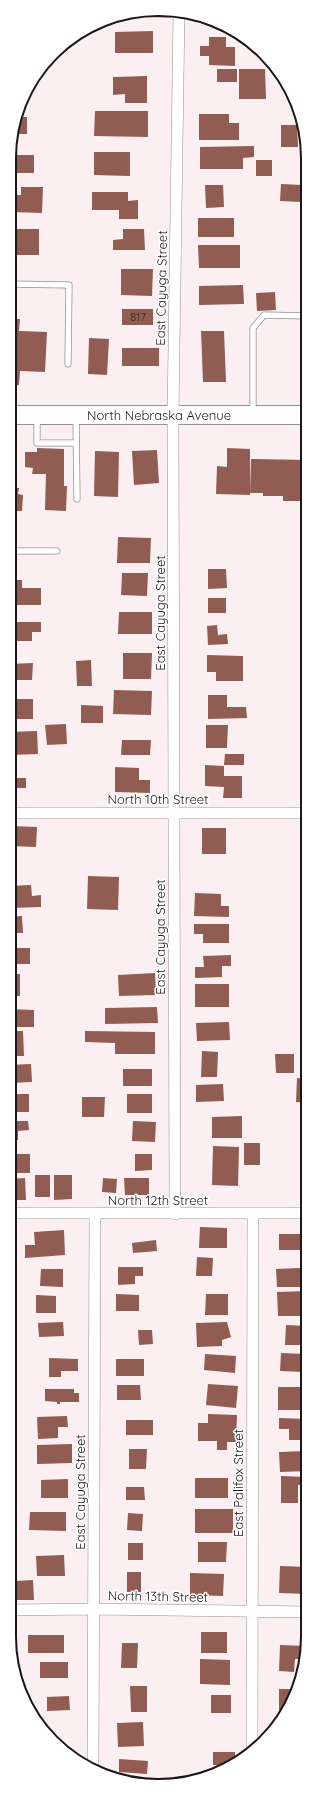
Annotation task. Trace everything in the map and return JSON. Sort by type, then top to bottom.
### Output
[{"type":"main road","name":"North Nebraska Avenue","points":[[16,415],[301,415]]},
{"type":"street","name":"East Cayuga Street","points":[[175,1214],[174,415],[181,18]]},
{"type":"street","name":"North 10th Street","points":[[16,813],[301,812]]},
{"type":"street","name":"North 12th Street","points":[[16,1213],[301,1214]]},
{"type":"street","name":"East Cayuga Street","points":[[93,1763],[95,1214]]},
{"type":"street","name":"East Palifox Street","points":[[252,1744],[254,1214]]},
{"type":"street","name":"North 13th Street","points":[[16,1610],[94,1609],[301,1612]]},
{"type":"lane","points":[[16,284],[69,285],[68,364]]},
{"type":"lane","points":[[253,415],[253,328],[264,315],[301,316]]},
{"type":"lane","points":[[38,415],[37,443],[76,443]]},
{"type":"lane","points":[[76,415],[78,499]]},
{"type":"lane","points":[[16,551],[57,551]]},
{"type":"building","points":[[153,31],[153,53],[115,53],[115,32]]},
{"type":"building","points":[[209,37],[226,37],[226,47],[235,47],[235,66],[209,65],[209,56],[200,56],[200,46],[209,46]]},
{"type":"building","points":[[217,69],[237,69],[237,82],[217,82]]},
{"type":"building","points":[[239,69],[265,69],[266,99],[239,99]]},
{"type":"building","points":[[147,76],[147,103],[125,103],[125,94],[113,95],[113,77]]},
{"type":"building","points":[[95,111],[148,111],[148,137],[94,136]]},
{"type":"building","points":[[199,114],[229,114],[229,123],[239,123],[239,140],[199,140]]},
{"type":"building","points":[[23,117],[27,117],[27,134],[18,134]]},
{"type":"building","points":[[281,125],[297,125],[298,147],[281,147]]},
{"type":"building","points":[[254,146],[254,157],[243,158],[243,169],[200,169],[200,147]]},
{"type":"building","points":[[94,152],[130,152],[130,176],[94,175]]},
{"type":"building","points":[[16,155],[34,155],[34,173],[16,173]]},
{"type":"building","points":[[256,160],[272,160],[272,176],[256,176]]},
{"type":"building","points":[[281,184],[301,185],[301,202],[280,201]]},
{"type":"building","points":[[205,185],[223,185],[224,207],[206,208]]},
{"type":"building","points":[[21,187],[43,187],[42,213],[16,212],[16,195],[21,195]]},
{"type":"building","points":[[92,192],[128,192],[128,201],[138,200],[138,219],[119,219],[119,210],[92,210]]},
{"type":"building","points":[[198,218],[234,218],[234,237],[198,237]]},
{"type":"building","points":[[16,229],[39,229],[39,255],[16,255]]},
{"type":"building","points":[[123,229],[144,229],[145,250],[113,250],[113,240],[123,239]]},
{"type":"building","points":[[198,245],[240,245],[240,268],[199,268]]},
{"type":"building","points":[[121,269],[153,269],[152,296],[121,295]]},
{"type":"building","points":[[243,285],[244,304],[199,305],[199,286]]},
{"type":"building","points":[[275,292],[276,310],[257,311],[256,293]]},
{"type":"building","points":[[122,309],[153,309],[153,325],[122,325]]},
{"type":"building","points":[[16,319],[20,319],[19,331],[47,332],[45,372],[20,371],[19,385],[16,385]]},
{"type":"building","points":[[201,331],[224,331],[226,382],[203,382]]},
{"type":"building","points":[[89,338],[109,339],[107,375],[88,374]]},
{"type":"building","points":[[122,348],[159,348],[159,366],[122,366]]},
{"type":"building","points":[[37,448],[64,449],[64,486],[67,486],[66,511],[45,510],[46,474],[32,474],[33,468],[25,467],[25,452],[37,452]]},
{"type":"building","points":[[227,448],[250,449],[250,495],[216,494],[217,466],[227,467]]},
{"type":"building","points":[[157,450],[159,483],[134,485],[132,451]]},
{"type":"building","points":[[95,451],[119,452],[118,497],[94,496]]},
{"type":"building","points":[[16,453],[17,453],[16,488]]},
{"type":"building","points":[[251,459],[301,460],[301,501],[283,501],[283,496],[263,496],[263,493],[250,493]]},
{"type":"building","points":[[16,488],[19,488],[18,494],[23,495],[22,511],[16,511]]},
{"type":"building","points":[[118,537],[151,538],[150,563],[117,563]]},
{"type":"building","points":[[208,569],[226,569],[227,588],[208,589]]},
{"type":"building","points":[[122,573],[148,573],[147,596],[121,595]]},
{"type":"building","points":[[16,580],[22,580],[22,588],[41,588],[41,605],[16,605]]},
{"type":"building","points":[[208,598],[226,598],[226,613],[208,613]]},
{"type":"building","points":[[119,612],[152,612],[152,634],[118,634]]},
{"type":"building","points":[[16,622],[41,622],[41,632],[32,632],[32,641],[16,641]]},
{"type":"building","points":[[217,625],[218,635],[227,634],[228,644],[208,645],[207,626]]},
{"type":"building","points":[[123,653],[152,653],[151,679],[123,679]]},
{"type":"building","points":[[207,655],[243,656],[243,681],[216,681],[216,672],[207,672]]},
{"type":"building","points":[[91,660],[92,686],[77,686],[76,661]]},
{"type":"building","points":[[33,663],[32,680],[16,680],[16,664]]},
{"type":"building","points":[[114,690],[152,691],[151,715],[113,714]]},
{"type":"building","points":[[208,695],[227,695],[227,707],[246,707],[247,718],[208,719]]},
{"type":"building","points":[[16,699],[33,699],[33,719],[16,719]]},
{"type":"building","points":[[81,705],[103,706],[103,723],[81,723]]},
{"type":"building","points":[[66,724],[67,744],[47,745],[45,725]]},
{"type":"building","points":[[206,725],[228,725],[227,748],[206,748]]},
{"type":"building","points":[[37,731],[38,754],[16,755],[16,732]]},
{"type":"building","points":[[122,740],[151,740],[150,755],[121,755]]},
{"type":"building","points":[[225,754],[244,754],[244,765],[224,765]]},
{"type":"building","points":[[205,765],[224,766],[224,776],[242,776],[242,798],[223,798],[224,787],[205,786]]},
{"type":"building","points":[[115,767],[139,768],[139,780],[150,780],[150,793],[115,792]]},
{"type":"building","points":[[16,778],[26,778],[26,788],[16,788]]},
{"type":"building","points":[[16,826],[37,827],[36,847],[16,846]]},
{"type":"building","points":[[202,828],[226,828],[226,854],[202,854]]},
{"type":"building","points":[[88,876],[119,877],[118,910],[87,909]]},
{"type":"building","points":[[31,885],[32,896],[41,895],[41,907],[16,908],[16,886]]},
{"type":"building","points":[[195,893],[221,894],[221,906],[229,906],[229,917],[194,916]]},
{"type":"building","points":[[16,916],[22,916],[23,933],[16,933]]},
{"type":"building","points":[[194,924],[229,924],[229,943],[203,943],[203,934],[194,934]]},
{"type":"building","points":[[16,948],[30,948],[30,964],[16,964]]},
{"type":"building","points":[[231,955],[231,966],[222,966],[222,977],[195,978],[195,967],[204,967],[203,956]]},
{"type":"building","points":[[155,973],[156,995],[119,996],[118,975]]},
{"type":"building","points":[[16,974],[20,974],[20,996],[16,996]]},
{"type":"building","points":[[195,984],[229,984],[229,1007],[195,1007]]},
{"type":"building","points":[[157,1007],[158,1023],[105,1024],[105,1008]]},
{"type":"building","points":[[16,1009],[34,1010],[34,1027],[16,1027]]},
{"type":"building","points":[[229,1022],[230,1040],[197,1041],[196,1023]]},
{"type":"building","points":[[16,1031],[23,1031],[24,1056],[16,1056]]},
{"type":"building","points":[[85,1031],[155,1032],[155,1054],[115,1054],[115,1043],[85,1042]]},
{"type":"building","points":[[202,1051],[218,1052],[217,1077],[201,1077]]},
{"type":"building","points":[[275,1054],[294,1054],[294,1073],[276,1073]]},
{"type":"building","points":[[31,1064],[32,1082],[16,1083],[16,1065]]},
{"type":"building","points":[[123,1069],[152,1069],[152,1086],[123,1086]]},
{"type":"building","points":[[297,1078],[301,1078],[301,1102],[296,1102]]},
{"type":"building","points":[[223,1084],[224,1101],[196,1102],[196,1085]]},
{"type":"building","points":[[16,1094],[29,1094],[29,1112],[16,1112]]},
{"type":"building","points":[[127,1094],[152,1094],[152,1113],[127,1113]]},
{"type":"building","points":[[82,1097],[105,1097],[104,1117],[82,1117]]},
{"type":"building","points":[[242,1116],[242,1138],[212,1138],[212,1117]]},
{"type":"building","points":[[16,1121],[28,1121],[29,1130],[18,1131],[18,1140],[16,1140]]},
{"type":"building","points":[[133,1121],[156,1122],[155,1142],[132,1141]]},
{"type":"building","points":[[244,1143],[260,1143],[260,1165],[244,1165]]},
{"type":"building","points":[[213,1146],[239,1147],[238,1186],[212,1185]]},
{"type":"building","points":[[16,1154],[30,1154],[30,1173],[16,1173]]},
{"type":"building","points":[[135,1154],[152,1154],[152,1170],[135,1171]]},
{"type":"building","points":[[35,1175],[50,1175],[50,1197],[35,1197]]},
{"type":"building","points":[[54,1175],[72,1175],[72,1199],[54,1200]]},
{"type":"building","points":[[25,1178],[26,1200],[16,1200],[16,1179]]},
{"type":"building","points":[[103,1178],[117,1179],[116,1193],[102,1192]]},
{"type":"building","points":[[124,1178],[149,1178],[149,1195],[125,1195]]},
{"type":"building","points":[[200,1227],[227,1228],[227,1248],[199,1248]]},
{"type":"building","points":[[64,1230],[65,1255],[25,1258],[25,1245],[35,1245],[34,1232]]},
{"type":"building","points":[[279,1234],[301,1234],[301,1250],[279,1250]]},
{"type":"building","points":[[156,1240],[157,1251],[133,1253],[132,1243]]},
{"type":"building","points":[[197,1257],[213,1258],[212,1276],[196,1276]]},
{"type":"building","points":[[118,1267],[143,1267],[143,1276],[135,1276],[135,1284],[118,1285]]},
{"type":"building","points":[[300,1268],[301,1287],[277,1287],[276,1269]]},
{"type":"building","points":[[41,1269],[63,1269],[63,1287],[40,1286]]},
{"type":"building","points":[[301,1291],[301,1316],[278,1316],[277,1292]]},
{"type":"building","points":[[116,1294],[139,1295],[139,1311],[116,1311]]},
{"type":"building","points":[[206,1294],[228,1294],[228,1315],[205,1315]]},
{"type":"building","points":[[36,1295],[56,1296],[56,1313],[36,1313]]},
{"type":"building","points":[[63,1322],[64,1336],[39,1337],[38,1323]]},
{"type":"building","points":[[227,1322],[231,1337],[222,1340],[222,1346],[197,1347],[196,1323]]},
{"type":"building","points":[[286,1325],[301,1326],[301,1345],[285,1345]]},
{"type":"building","points":[[138,1330],[152,1330],[153,1344],[139,1345]]},
{"type":"building","points":[[281,1353],[301,1354],[301,1372],[280,1371]]},
{"type":"building","points":[[205,1354],[236,1356],[235,1373],[204,1370]]},
{"type":"building","points":[[49,1358],[78,1359],[78,1371],[61,1371],[61,1377],[49,1377]]},
{"type":"building","points":[[116,1359],[144,1359],[144,1376],[116,1376]]},
{"type":"building","points":[[208,1384],[238,1386],[236,1408],[206,1405]]},
{"type":"building","points":[[117,1385],[140,1385],[141,1400],[117,1400]]},
{"type":"building","points":[[278,1387],[301,1387],[301,1410],[278,1410]]},
{"type":"building","points":[[45,1389],[74,1389],[74,1393],[79,1393],[79,1402],[60,1402],[60,1404],[57,1404],[57,1402],[45,1401]]},
{"type":"building","points":[[208,1414],[237,1415],[236,1442],[227,1442],[227,1450],[217,1450],[217,1441],[198,1441],[198,1423],[208,1423]]},
{"type":"building","points":[[67,1416],[68,1427],[58,1427],[58,1438],[38,1439],[37,1417]]},
{"type":"building","points":[[279,1418],[301,1419],[301,1440],[289,1440],[289,1429],[279,1429]]},
{"type":"building","points":[[126,1420],[153,1420],[153,1435],[126,1435]]},
{"type":"building","points":[[72,1444],[72,1463],[37,1464],[37,1445]]},
{"type":"building","points":[[129,1449],[147,1449],[146,1469],[129,1469]]},
{"type":"building","points":[[301,1451],[301,1471],[280,1472],[279,1452]]},
{"type":"building","points":[[281,1476],[301,1477],[301,1485],[298,1485],[298,1503],[281,1503]]},
{"type":"building","points":[[195,1478],[228,1478],[228,1498],[195,1498]]},
{"type":"building","points":[[68,1479],[68,1498],[41,1498],[41,1480]]},
{"type":"building","points":[[126,1487],[144,1487],[145,1500],[126,1500]]},
{"type":"building","points":[[195,1509],[233,1509],[233,1533],[195,1533]]},
{"type":"building","points":[[30,1512],[66,1512],[66,1531],[29,1530]]},
{"type":"building","points":[[128,1513],[143,1514],[142,1531],[127,1530]]},
{"type":"building","points":[[198,1542],[227,1542],[226,1562],[198,1562]]},
{"type":"building","points":[[128,1543],[143,1543],[143,1560],[128,1560]]},
{"type":"building","points":[[64,1555],[65,1576],[37,1576],[36,1556]]},
{"type":"building","points":[[280,1566],[301,1567],[301,1594],[279,1593]]},
{"type":"building","points":[[127,1572],[141,1572],[141,1592],[127,1592]]},
{"type":"building","points":[[190,1573],[224,1574],[223,1596],[190,1595]]},
{"type":"building","points":[[33,1580],[34,1600],[17,1600],[16,1581]]},
{"type":"building","points":[[201,1632],[227,1632],[227,1653],[201,1653]]},
{"type":"building","points":[[28,1635],[64,1635],[64,1653],[28,1653]]},
{"type":"building","points":[[122,1643],[138,1643],[137,1668],[121,1668]]},
{"type":"building","points":[[280,1645],[301,1646],[299,1659],[295,1659],[294,1672],[279,1671]]},
{"type":"building","points":[[200,1659],[230,1660],[230,1685],[200,1684]]},
{"type":"building","points":[[40,1662],[68,1662],[68,1678],[40,1678]]},
{"type":"building","points":[[130,1686],[147,1686],[147,1712],[131,1712]]},
{"type":"building","points":[[279,1689],[291,1689],[282,1708],[279,1710]]},
{"type":"building","points":[[211,1695],[231,1695],[231,1713],[211,1713]]},
{"type":"building","points":[[69,1696],[70,1710],[47,1711],[47,1697]]},
{"type":"building","points":[[143,1722],[144,1746],[118,1747],[117,1723]]},
{"type":"building","points":[[213,1752],[235,1752],[235,1757],[230,1760],[220,1765],[213,1765]]},
{"type":"building","points":[[119,1759],[148,1761],[147,1774],[119,1772]]}]
